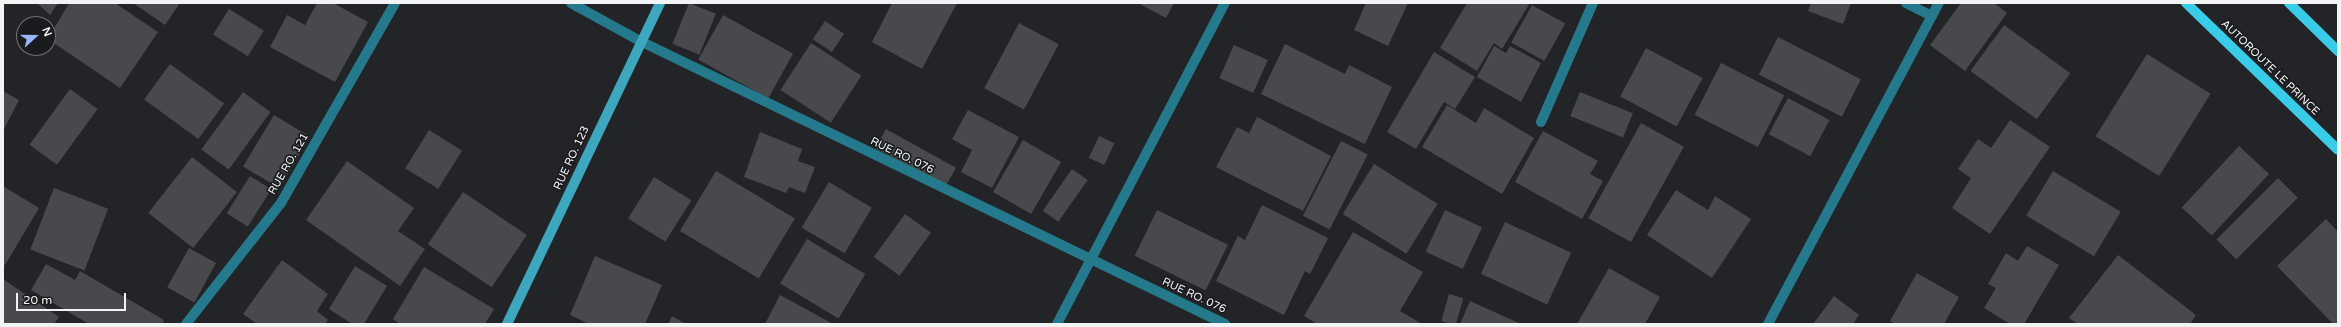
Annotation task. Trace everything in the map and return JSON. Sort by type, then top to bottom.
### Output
[{"type":"main road","name":"AUTOROUTE LE PRINCE","points":[[2186,3],[2338,150]]},
{"type":"main road","points":[[2289,3],[2338,51]]},
{"type":"street","name":"RUE RO. 121","points":[[186,324],[281,203],[395,3]]},
{"type":"street","name":"RUE RO. 076","points":[[571,3],[640,41],[1089,261],[1225,324]]},
{"type":"street","name":"RUE RO. 123","points":[[507,324],[640,41],[660,3]]},
{"type":"street","points":[[1057,324],[1225,3]]},
{"type":"street","points":[[1541,122],[1593,3]]},
{"type":"street","points":[[1906,3],[1932,16]]},
{"type":"street","points":[[1768,324],[1939,3]]},
{"type":"building","points":[[37,3],[58,3],[50,15]]},
{"type":"building","points":[[69,3],[115,3],[158,32],[120,88],[56,44],[56,25]]},
{"type":"building","points":[[133,3],[180,3],[165,25]]},
{"type":"building","points":[[317,3],[333,3],[368,22],[335,82],[270,47],[287,15],[305,25]]},
{"type":"building","points":[[689,3],[716,14],[699,55],[673,44]]},
{"type":"building","points":[[892,3],[957,3],[922,69],[872,42]]},
{"type":"building","points":[[1138,3],[1174,3],[1166,18]]},
{"type":"building","points":[[1366,3],[1408,3],[1388,46],[1354,30]]},
{"type":"building","points":[[1467,3],[1530,3],[1502,49],[1494,43],[1477,71],[1440,48]]},
{"type":"building","points":[[1811,3],[1851,3],[1843,24],[1808,11]]},
{"type":"building","points":[[1961,3],[1994,3],[2007,13],[1965,71],[1930,45]]},
{"type":"building","points":[[1532,5],[1565,23],[1544,61],[1511,43]]},
{"type":"building","points":[[229,9],[264,31],[248,56],[213,34]]},
{"type":"building","points":[[723,15],[793,54],[768,98],[698,60]]},
{"type":"building","points":[[825,21],[844,34],[832,52],[813,39]]},
{"type":"building","points":[[1019,23],[1059,44],[1024,109],[984,88]]},
{"type":"building","points":[[2004,25],[2070,73],[2037,119],[1970,71]]},
{"type":"building","points":[[1778,37],[1861,79],[1842,117],[1759,74]]},
{"type":"building","points":[[811,43],[861,76],[831,123],[781,90]]},
{"type":"building","points":[[1285,44],[1345,74],[1349,65],[1392,87],[1365,144],[1261,94]]},
{"type":"building","points":[[1234,45],[1268,60],[1253,93],[1219,78]]},
{"type":"building","points":[[1494,46],[1506,53],[1510,46],[1541,63],[1521,102],[1477,77]]},
{"type":"building","points":[[1646,48],[1703,78],[1677,127],[1620,97]]},
{"type":"building","points":[[1434,52],[1475,77],[1455,109],[1444,102],[1416,149],[1387,132]]},
{"type":"building","points":[[2147,54],[2211,94],[2159,176],[2096,136]]},
{"type":"building","points":[[1721,63],[1784,95],[1758,147],[1695,115]]},
{"type":"building","points":[[170,64],[224,103],[198,139],[144,100]]},
{"type":"building","points":[[70,89],[98,109],[57,165],[29,145]]},
{"type":"building","points":[[3,91],[19,100],[3,131]]},
{"type":"building","points":[[243,92],[271,112],[229,169],[201,149]]},
{"type":"building","points":[[1580,92],[1633,113],[1623,137],[1570,116]]},
{"type":"building","points":[[1788,98],[1829,120],[1810,156],[1769,134]]},
{"type":"building","points":[[1447,105],[1476,123],[1484,108],[1534,138],[1502,194],[1422,147]]},
{"type":"building","points":[[968,110],[1019,137],[992,188],[961,172],[972,150],[952,139]]},
{"type":"building","points":[[274,115],[310,137],[279,188],[243,166]]},
{"type":"building","points":[[1257,117],[1331,156],[1303,211],[1216,167],[1237,127],[1249,133]]},
{"type":"building","points":[[2010,120],[2050,147],[1990,234],[1952,208],[1971,178],[1958,169],[1978,139],[1991,148]]},
{"type":"building","points":[[1641,123],[1684,147],[1631,242],[1588,218]]},
{"type":"building","points":[[886,129],[956,168],[945,187],[875,148]]},
{"type":"building","points":[[429,130],[462,151],[438,189],[405,168]]},
{"type":"building","points":[[1543,131],[1598,161],[1590,174],[1603,181],[1582,219],[1515,182]]},
{"type":"building","points":[[760,132],[802,149],[798,161],[815,167],[805,193],[789,187],[786,193],[744,177]]},
{"type":"building","points":[[1099,136],[1114,143],[1104,165],[1089,158]]},
{"type":"building","points":[[1023,140],[1061,162],[1031,214],[993,192]]},
{"type":"building","points":[[1341,141],[1368,155],[1330,229],[1303,216]]},
{"type":"building","points":[[2239,146],[2269,174],[2212,235],[2182,207]]},
{"type":"building","points":[[192,157],[237,192],[193,248],[148,213]]},
{"type":"building","points":[[347,161],[414,208],[398,231],[425,249],[400,286],[306,220]]},
{"type":"building","points":[[1374,164],[1438,204],[1406,254],[1343,214]]},
{"type":"building","points":[[1072,169],[1088,180],[1058,222],[1043,211]]},
{"type":"building","points":[[716,171],[795,218],[759,278],[680,231]]},
{"type":"building","points":[[2053,171],[2121,212],[2094,256],[2026,216]]},
{"type":"building","points":[[250,176],[271,189],[248,227],[227,213]]},
{"type":"building","points":[[654,177],[691,200],[665,242],[628,219]]},
{"type":"building","points":[[2278,178],[2298,198],[2236,259],[2216,240]]},
{"type":"building","points":[[829,182],[872,208],[845,253],[802,227]]},
{"type":"building","points":[[3,186],[39,208],[5,265],[3,264]]},
{"type":"building","points":[[54,188],[108,209],[84,270],[30,250]]},
{"type":"building","points":[[1676,190],[1708,210],[1715,196],[1751,219],[1712,278],[1647,235]]},
{"type":"building","points":[[463,192],[527,235],[492,287],[428,244]]},
{"type":"building","points":[[1262,205],[1328,238],[1310,274],[1305,271],[1284,315],[1216,281],[1238,236],[1245,240]]},
{"type":"building","points":[[1157,210],[1228,245],[1206,290],[1135,256]]},
{"type":"building","points":[[1445,210],[1482,227],[1463,269],[1426,252]]},
{"type":"building","points":[[905,214],[931,233],[900,276],[874,257]]},
{"type":"building","points":[[2326,219],[2338,232],[2338,324],[2333,324],[2277,266]]},
{"type":"building","points":[[1505,222],[1571,253],[1547,305],[1481,274]]},
{"type":"building","points":[[1353,232],[1423,272],[1400,311],[1422,324],[1317,324],[1304,316]]},
{"type":"building","points":[[807,239],[865,274],[839,319],[780,284]]},
{"type":"building","points":[[2027,246],[2059,265],[2024,324],[2010,324],[1984,308],[1996,288],[1988,284],[2006,253],[2018,261]]},
{"type":"building","points":[[189,248],[216,263],[194,302],[167,287]]},
{"type":"building","points":[[2118,255],[2196,315],[2190,324],[2078,324],[2069,318]]},
{"type":"building","points":[[595,256],[662,285],[645,324],[589,324],[570,315]]},
{"type":"building","points":[[282,260],[328,294],[317,311],[328,320],[325,324],[257,324],[243,314]]},
{"type":"building","points":[[46,264],[75,280],[80,271],[164,320],[162,324],[89,324],[31,290]]},
{"type":"building","points":[[355,266],[387,286],[364,324],[352,324],[329,309]]},
{"type":"building","points":[[424,267],[494,309],[485,324],[400,324],[393,319]]},
{"type":"building","points":[[1609,268],[1660,297],[1645,324],[1577,324]]},
{"type":"building","points":[[1917,273],[1959,297],[1944,324],[1895,324],[1890,321]]},
{"type":"building","points":[[3,279],[59,317],[54,324],[3,324]]},
{"type":"building","points":[[1449,294],[1463,298],[1456,324],[1441,321]]},
{"type":"building","points":[[780,295],[833,324],[765,324]]},
{"type":"building","points":[[1834,296],[1859,315],[1853,324],[1813,324]]},
{"type":"building","points":[[1470,301],[1521,324],[1460,324]]},
{"type":"building","points":[[672,316],[686,324],[668,324]]}]
